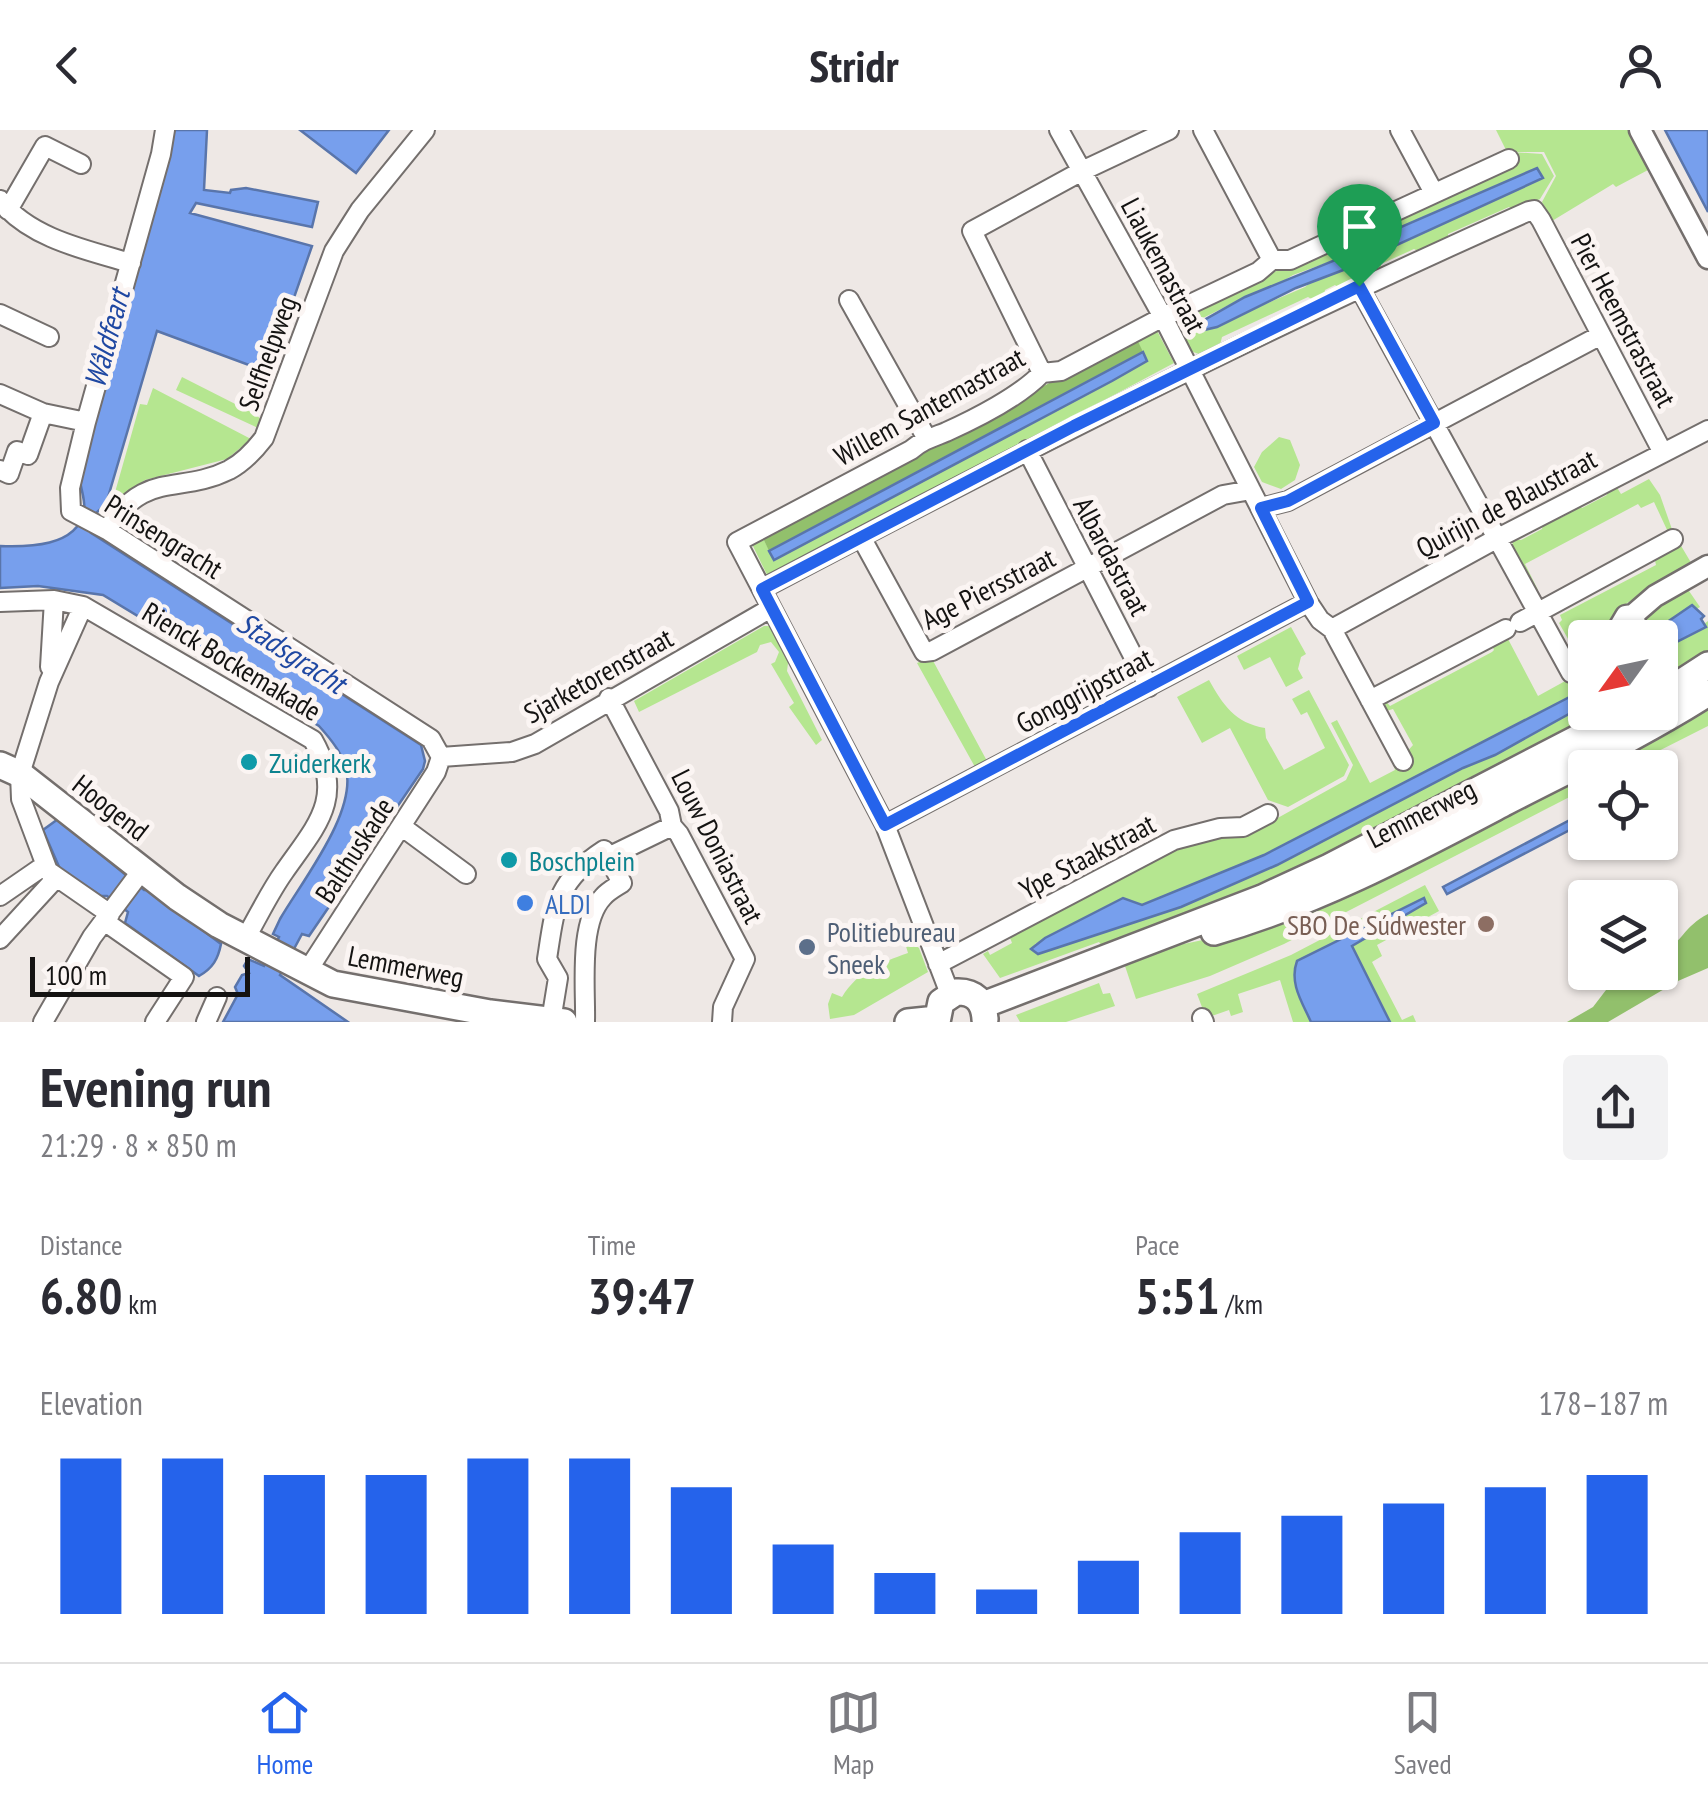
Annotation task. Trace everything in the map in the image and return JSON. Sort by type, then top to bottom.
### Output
[{"type":"main road","points":[[1678,684],[1708,665]]},
{"type":"main road","name":"Lemmerweg","points":[[1678,703],[1708,693]]},
{"type":"main road","name":"Lemmerweg","points":[[983,1014],[1145,944],[1193,938],[1272,915],[1359,879],[1614,730]]},
{"type":"main road","name":"Hoogend","points":[[10,769],[138,876],[245,940]]},
{"type":"main road","name":"Lemmerweg","points":[[245,940],[333,984],[507,1018],[558,1021]]},
{"type":"main road","points":[[908,1022],[937,1020],[940,1002],[950,994],[967,992],[983,1014]]},
{"type":"street","name":"Prinsengracht","points":[[164,130],[70,488],[84,521],[431,739],[441,757]]},
{"type":"street","name":"Selfhelpweg","points":[[84,521],[119,512],[138,495],[161,485],[227,471],[254,452],[272,422],[334,251],[360,210],[425,130]]},
{"type":"street","name":"Liaukemastraat","points":[[1060,130],[1163,316],[1308,602],[1332,629],[1403,762]]},
{"type":"street","points":[[1042,373],[972,231],[1168,130]]},
{"type":"street","points":[[1203,130],[1272,260]]},
{"type":"street","points":[[1400,130],[1434,193]]},
{"type":"street","points":[[1640,130],[1708,258]]},
{"type":"street","points":[[80,164],[45,146],[4,205],[18,220],[77,248],[131,263]]},
{"type":"street","name":"Willem Santemastraat","points":[[950,994],[885,825],[737,542],[910,450],[926,437],[944,432],[1029,386],[1042,373],[1060,371],[1163,316],[1258,272],[1272,260],[1290,260],[1510,158]]},
{"type":"street","name":"Pier Heemstrastraat","points":[[1359,286],[1529,211],[1536,213],[1663,453]]},
{"type":"street","points":[[762,589],[1026,450],[1359,286],[1496,539],[1521,622],[1568,670]]},
{"type":"street","points":[[849,300],[926,437]]},
{"type":"street","points":[[0,314],[49,337]]},
{"type":"street","points":[[1261,508],[1288,501],[1601,334]]},
{"type":"street","points":[[0,394],[43,413],[86,422]]},
{"type":"street","points":[[0,470],[10,474],[17,452],[28,455],[43,413]]},
{"type":"street","name":"Quirijn de Blaustraat","points":[[1332,629],[1708,430]]},
{"type":"street","name":"Albardastraat","points":[[1026,450],[1149,686]]},
{"type":"street","points":[[1087,567],[1224,495],[1251,490]]},
{"type":"street","name":"Age Piersstraat","points":[[861,537],[924,652],[932,652],[1087,567]]},
{"type":"street","points":[[1370,700],[1672,539]]},
{"type":"street","points":[[1624,620],[1654,596],[1708,566]]},
{"type":"street","points":[[49,682],[54,600]]},
{"type":"street","name":"Rienck Bockemakade","points":[[0,602],[54,600],[83,606],[313,740],[322,756],[328,789],[320,823],[282,875],[245,940]]},
{"type":"street","name":"Gonggrijpstraat","points":[[885,825],[1308,602]]},
{"type":"street","points":[[83,606],[10,769],[51,872],[111,913],[184,978],[155,1022]]},
{"type":"street","name":"Sjarketorenstraat","points":[[441,757],[512,752],[558,731],[771,608]]},
{"type":"street","points":[[1633,615],[1634,620]]},
{"type":"street","name":"Louw Doniastraat","points":[[610,698],[669,811],[672,826],[745,960],[724,1007],[722,1022]]},
{"type":"street","name":"Balthuskade","points":[[289,961],[401,826],[436,772],[441,757]]},
{"type":"street","name":"Ype Staakstraat","points":[[938,964],[1174,840],[1220,828],[1242,827],[1268,814]]},
{"type":"street","points":[[401,826],[466,874]]},
{"type":"street","points":[[608,857],[672,826]]},
{"type":"street","points":[[558,1021],[558,978],[547,959],[556,902],[578,867],[604,850],[622,882],[603,896],[593,912],[583,980],[585,1022]]},
{"type":"street","points":[[0,896],[51,872]]},
{"type":"street","points":[[0,939],[51,872]]},
{"type":"street","points":[[44,1022],[138,876]]},
{"type":"street","points":[[558,978],[583,980]]},
{"type":"street","points":[[206,1022],[217,997]]},
{"type":"green space","points":[[1496,130],[1632,130],[1648,170],[1616,187],[1613,184],[1552,221],[1542,202],[1556,176],[1544,152],[1507,152]]},
{"type":"green space","points":[[1511,152],[1542,154],[1554,176],[1540,199],[1516,211],[1509,207],[1448,234],[1448,240],[1381,264],[1381,270],[1369,277],[1349,238]],"holes":[[[1542,178],[1364,260],[1358,246]]]},
{"type":"green space","points":[[1343,241],[1361,280],[1340,289],[1335,285],[1315,301],[1308,297],[1222,337],[1220,345],[1199,354],[1190,351],[1175,322],[1177,316]],"holes":[[[1340,258],[1305,287],[1205,330],[1203,318],[1293,275]]]},
{"type":"green space","points":[[1155,327],[1174,363],[769,579],[751,542],[762,536],[774,560],[1112,381],[1146,361],[1136,337]]},
{"type":"green space","points":[[1136,337],[1143,352],[769,551],[762,536]]},
{"type":"green space","points":[[182,377],[253,413],[261,419],[258,428],[176,390]]},
{"type":"green space","points":[[153,388],[251,439],[227,459],[145,480],[112,503],[140,404],[147,405]]},
{"type":"green space","points":[[1279,437],[1290,440],[1300,465],[1295,480],[1281,489],[1262,482],[1254,467],[1262,452]]},
{"type":"green space","points":[[1649,479],[1660,495],[1674,535],[1668,532],[1654,502],[1641,508],[1638,504],[1525,564],[1538,590],[1534,592],[1512,549],[1513,539],[1521,540],[1578,505],[1582,508],[1607,495],[1606,490],[1616,486],[1621,494]]},
{"type":"green space","points":[[1677,539],[1693,566],[1627,603],[1616,620],[1568,620],[1568,639],[1559,623],[1560,615],[1656,565],[1654,556]]},
{"type":"green space","points":[[1682,589],[1689,591],[1700,607],[1695,610],[1691,605],[1674,620],[1644,620],[1647,613]]},
{"type":"green space","points":[[1708,621],[1708,660],[1678,676],[1678,641],[1706,628],[1704,624]]},
{"type":"green space","points":[[764,626],[771,626],[789,655],[787,671],[822,740],[816,745],[789,707],[794,703],[771,664],[779,652],[771,642],[639,712],[634,701]]},
{"type":"green space","points":[[1291,627],[1306,654],[1298,669],[1303,678],[1286,687],[1270,657],[1244,670],[1237,656]]},
{"type":"green space","points":[[1499,636],[1502,642],[1508,639],[1538,696],[1568,676],[1568,698],[1264,855],[1142,905],[1123,898],[1035,944],[1035,953],[1181,907],[1277,865],[1568,714],[1568,730],[1574,730],[1342,857],[1102,946],[1099,942],[1000,978],[983,954],[988,951],[990,955],[1012,943],[1009,935],[1178,845],[1220,833],[1245,836],[1346,780],[1353,765],[1331,723],[1337,720],[1370,783],[1395,770],[1394,766],[1413,745],[1393,709],[1383,712],[1379,706],[1383,698],[1390,706],[1492,652],[1490,641]]},
{"type":"green space","points":[[931,657],[987,761],[975,767],[917,663]]},
{"type":"green space","points":[[1209,680],[1231,712],[1265,728],[1266,738],[1284,770],[1325,748],[1307,712],[1301,715],[1292,699],[1309,690],[1349,765],[1344,776],[1288,807],[1268,800],[1230,728],[1202,743],[1177,697]]},
{"type":"green space","points":[[1708,707],[1708,726],[1661,750],[1618,750],[1660,730],[1678,730],[1678,721]]},
{"type":"green space","points":[[1568,774],[1568,798],[1284,944],[1210,976],[1136,999],[1125,966],[1160,949],[1236,933]]},
{"type":"green space","points":[[1425,885],[1439,911],[1377,945],[1382,956],[1372,962],[1402,1020],[1413,1015],[1416,1022],[1390,1022],[1352,947],[1424,898],[1311,954],[1297,992],[1311,1022],[1293,1022],[1280,980],[1238,994],[1243,1012],[1231,1016],[1229,1010],[1205,1015],[1197,994],[1291,955]]},
{"type":"green space","points":[[1708,914],[1708,968],[1678,981],[1678,940]]},
{"type":"green space","points":[[910,941],[919,948],[928,972],[854,1015],[830,1019],[828,1004],[832,993],[842,997],[863,974],[908,953],[905,943]]},
{"type":"green space","points":[[1099,983],[1103,994],[1110,993],[1115,1006],[1066,1022],[1020,1022],[1016,1015]]},
{"type":"green space","points":[[1606,990],[1663,990],[1608,1022],[1567,1022],[1593,1007]]},
{"type":"water","points":[[170,130],[207,130],[204,190],[230,193],[246,188],[318,202],[312,227],[196,203],[190,213],[312,246],[268,372],[157,331],[106,504],[95,514],[91,533],[421,745],[423,769],[309,936],[302,934],[280,975],[348,1022],[223,1022],[238,994],[235,987],[242,975],[249,973],[244,966],[248,959],[264,966],[279,937],[273,934],[280,919],[337,823],[347,783],[345,765],[331,739],[319,726],[103,595],[38,586],[0,588],[0,546],[37,545],[61,538],[79,524],[84,512],[80,480]]},
{"type":"water","points":[[300,130],[389,130],[356,173]]},
{"type":"water","points":[[1665,130],[1708,130],[1708,212]]},
{"type":"water","points":[[1537,168],[1543,178],[1364,260],[1357,246]]},
{"type":"water","points":[[1340,258],[1346,269],[1296,288],[1217,327],[1204,330],[1199,323],[1245,297]]},
{"type":"water","points":[[1143,352],[1147,361],[1112,381],[774,560],[769,551]]},
{"type":"water","points":[[1692,605],[1704,616],[1701,619],[1706,627],[1678,641],[1678,620],[1670,620]]},
{"type":"water","points":[[1568,698],[1568,714],[1277,865],[1181,907],[1038,954],[1031,949],[1123,898],[1142,905],[1264,855]]},
{"type":"water","points":[[58,819],[144,890],[221,944],[211,966],[199,976],[125,923],[128,912],[60,869],[43,830]]},
{"type":"water","points":[[1568,821],[1568,831],[1447,894],[1443,887]]},
{"type":"water","points":[[1424,898],[1426,903],[1352,946],[1390,1022],[1311,1022],[1296,985],[1297,961]]},
{"type":"place","name":"Zuiderkerk","points":[[249,762]]},
{"type":"place","name":"Boschplein","points":[[509,860]]},
{"type":"place","name":"ALDI","points":[[525,903]]},
{"type":"place","name":"SBO De Súdwester","points":[[1486,924]]},
{"type":"place","name":"Politiebureau Sneek","points":[[807,947]]},
{"type":"route","points":[[1359,286],[1434,423],[1288,501],[1261,508],[1308,602],[885,825],[762,589],[1074,426],[1359,286]]},
{"type":"water label","name":"Wâldfeart","points":[[106,338]]},
{"type":"water label","name":"Stadsgracht","points":[[292,652]]}]
